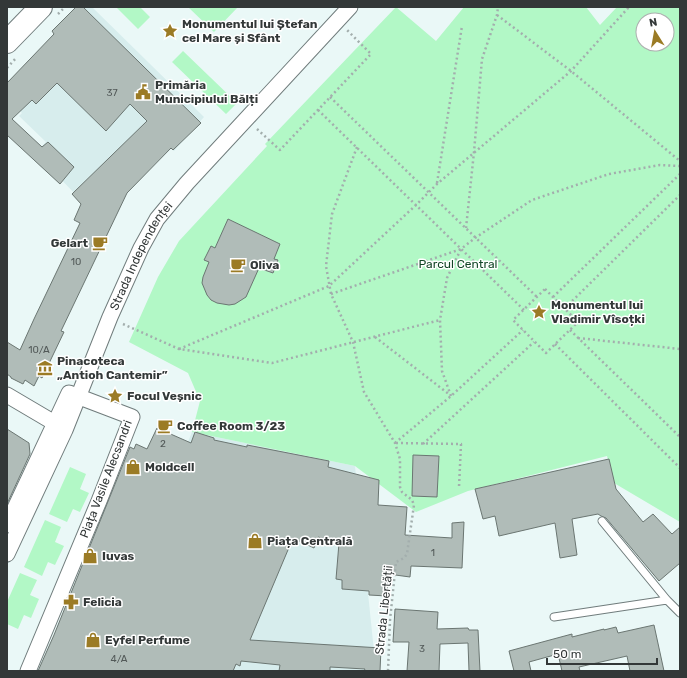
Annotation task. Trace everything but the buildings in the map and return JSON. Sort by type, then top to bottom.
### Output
[{"type":"main road","points":[[7,42],[41,7]]},
{"type":"street","name":"Strada Independenței","points":[[79,396],[110,317],[141,248],[157,219],[176,195],[350,7]]},
{"type":"street","points":[[7,554],[60,427],[69,392],[79,396]]},
{"type":"street","points":[[7,395],[60,427]]},
{"type":"street","name":"Piața Vasile Alecsandri","points":[[28,671],[100,501],[132,417],[79,396]]},
{"type":"street","points":[[7,525],[60,427]]},
{"type":"lane","points":[[602,521],[667,600],[680,613]]},
{"type":"lane","points":[[554,617],[667,600]]},
{"type":"path","points":[[466,228],[482,59],[497,15],[498,7]]},
{"type":"path","points":[[179,349],[329,286],[428,192],[571,70],[629,7]]},
{"type":"path","points":[[497,15],[571,70],[680,161]]},
{"type":"path","points":[[247,119],[280,150],[371,54],[338,21]]},
{"type":"path","points":[[437,184],[462,26]]},
{"type":"path","points":[[330,97],[537,297]]},
{"type":"path","points":[[318,110],[524,310]]},
{"type":"path","name":"Strada Libertății","points":[[357,147],[332,214],[326,266],[331,294],[353,342],[364,392],[395,443],[400,459],[400,487],[402,492],[412,500],[414,505],[407,554],[404,558],[396,562],[390,620],[388,671]]},
{"type":"path","points":[[331,294],[461,249],[532,200],[609,174],[660,165],[680,166]]},
{"type":"path","points":[[553,297],[680,174]]},
{"type":"path","points":[[565,308],[680,195]]},
{"type":"path","points":[[451,396],[442,371],[440,320],[447,278],[461,249]]},
{"type":"path","points":[[546,289],[578,322],[546,354],[513,320],[537,297],[546,289]]},
{"type":"path","points":[[110,317],[179,349],[272,363],[440,320]]},
{"type":"path","points":[[395,443],[451,396],[523,330]]},
{"type":"path","points":[[570,330],[680,438]]},
{"type":"path","points":[[375,336],[451,396]]},
{"type":"path","points":[[578,338],[680,349]]},
{"type":"path","points":[[423,444],[534,342]]},
{"type":"path","points":[[555,344],[680,468]]},
{"type":"path","points":[[395,443],[461,444],[459,487]]},
{"type":"shaded area","points":[[78,7],[92,7],[204,117],[174,151],[171,148],[85,204],[41,159],[37,151],[46,142],[19,116],[22,113],[7,98],[7,87]]},
{"type":"shaded area","name":"Piața Centrală","points":[[192,432],[355,466],[376,671],[134,671],[117,615]]},
{"type":"green space","points":[[116,7],[140,7],[150,17],[138,29]]},
{"type":"green space","points":[[188,7],[238,7],[214,32]]},
{"type":"green space","name":"Parcul Central","points":[[396,7],[436,41],[464,7],[586,7],[600,25],[617,7],[680,7],[680,522],[614,483],[607,456],[468,491],[416,512],[355,466],[192,432],[200,401],[188,373],[129,342],[158,277],[179,241],[267,146],[265,144]]},
{"type":"green space","points":[[183,51],[237,103],[226,114],[172,62]]},
{"type":"green space","points":[[70,467],[86,474],[80,489],[89,493],[80,512],[73,509],[67,522],[49,514]]},
{"type":"green space","points":[[45,520],[61,527],[55,542],[64,546],[55,565],[48,562],[42,576],[24,567]]},
{"type":"green space","points":[[20,573],[37,580],[30,595],[39,599],[31,618],[24,615],[18,629],[7,624],[7,602]]},
{"type":"place","name":"Monumentul lui Ștefan cel Mare și Sfânt","points":[[170,31]]},
{"type":"place","name":"Primăria Municipiului Bălți","points":[[143,92]]},
{"type":"place","name":"Gelart","points":[[100,243]]},
{"type":"place","name":"Oliva","points":[[238,265]]},
{"type":"place","name":"Monumentul lui Vladimir Vîsoțki","points":[[539,312]]},
{"type":"place","name":"Pinacoteca „Antioh Cantemir”","points":[[45,368]]},
{"type":"place","name":"Focul Veșnic","points":[[115,396]]},
{"type":"place","name":"Coffee Room 3/23","points":[[165,426]]},
{"type":"place","name":"Moldcell","points":[[133,467]]},
{"type":"place","name":"Piața Centrală","points":[[255,541]]},
{"type":"place","name":"Iuvas","points":[[90,556]]},
{"type":"place","name":"Felicia","points":[[71,602]]},
{"type":"place","name":"Eyfel Perfume","points":[[93,640]]}]
